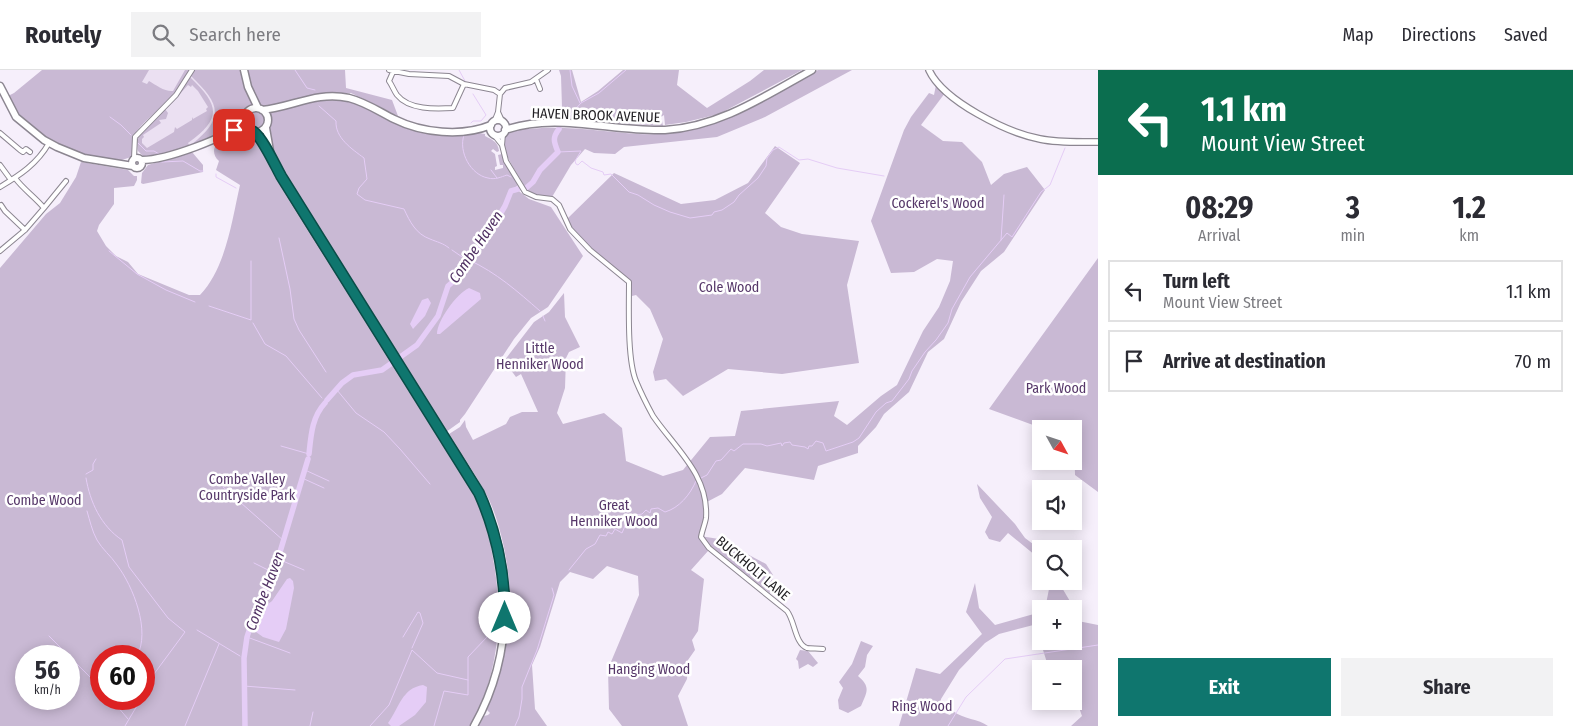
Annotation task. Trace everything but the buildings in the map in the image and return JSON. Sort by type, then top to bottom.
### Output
[{"type":"main road","points":[[244,70],[248,87],[260,109],[267,114],[266,136],[271,157]]},
{"type":"main road","name":"HAVEN BROOK AVENUE","points":[[504,128],[570,124],[640,130],[676,129],[699,125],[732,113],[812,70]]},
{"type":"main road","points":[[0,86],[16,117],[26,127],[49,143],[84,158],[112,163],[151,160],[227,134],[244,121],[247,112],[248,87]]},
{"type":"main road","points":[[247,112],[252,108],[260,109],[283,106],[304,99],[338,97],[362,103],[396,120],[418,128],[443,132],[478,130],[498,136],[504,128],[498,120],[478,130]]},
{"type":"main road","points":[[268,120],[283,106]]},
{"type":"main road","points":[[244,121],[261,140],[281,176],[402,371],[461,462],[479,493],[492,524],[501,560],[505,598],[503,637],[498,667],[487,699],[474,726]]},
{"type":"main road","points":[[492,123],[490,129],[493,134]]},
{"type":"main road","points":[[227,134],[261,131],[266,128]]},
{"type":"street","points":[[137,160],[135,137],[176,95],[192,70]]},
{"type":"street","points":[[929,70],[940,86],[961,103],[1002,127],[1029,137],[1057,141],[1098,142]]},
{"type":"street","points":[[464,84],[453,108],[432,109],[412,105],[398,96],[389,81],[391,71],[415,72],[449,76],[464,84],[494,90],[500,94]]},
{"type":"street","points":[[492,123],[498,112],[500,94],[506,88],[536,80],[544,71]]},
{"type":"street","points":[[536,80],[540,89]]},
{"type":"street","points":[[498,112],[504,128]]},
{"type":"street","name":"BUCKHOLT LANE","points":[[504,128],[502,145],[506,161],[525,192],[550,198],[559,205],[570,229],[590,250],[629,282],[631,346],[635,380],[652,414],[698,476],[706,504],[706,520],[701,537],[708,548],[787,611],[802,645],[823,649]]},
{"type":"street","name":"BUCKHOLT LANE","points":[[493,134],[502,145]]},
{"type":"street","points":[[1,136],[23,152],[26,149],[30,152]]},
{"type":"street","points":[[0,187],[31,167],[49,143]]},
{"type":"street","points":[[0,165],[44,208]]},
{"type":"street","points":[[0,251],[25,230],[44,208],[57,188],[66,182]]},
{"type":"street","points":[[0,215],[3,208],[8,205]]},
{"type":"street","points":[[3,208],[25,230]]},
{"type":"shaded area","points":[[148,70],[233,70],[227,119],[192,144],[167,151],[167,153],[141,154],[139,150],[127,153],[107,111]]},
{"type":"shaded area","points":[[469,288],[480,293],[481,299],[440,334],[437,334],[440,322],[448,308],[459,295]]},
{"type":"shaded area","points":[[428,298],[431,303],[425,316],[413,329],[410,324],[422,300]]},
{"type":"shaded area","points":[[290,578],[293,581],[294,588],[286,629],[279,642],[263,637],[256,632],[258,618],[264,607],[272,601],[287,579]]},
{"type":"shaded area","points":[[423,685],[427,687],[426,702],[415,715],[399,726],[391,726],[388,723],[406,694],[410,690]]},
{"type":"green space","points":[[42,70],[149,70],[142,82],[147,84],[149,81],[161,88],[173,91],[185,70],[189,70],[169,99],[135,134],[131,157],[119,161],[82,154],[56,144],[43,137],[22,120],[15,111],[8,96]]},
{"type":"green space","name":"Combe Valley Countryside Park","points":[[194,70],[345,70],[346,88],[392,100],[398,116],[351,93],[346,93],[345,101],[361,105],[398,124],[415,130],[442,134],[485,134],[485,136],[498,145],[499,151],[497,152],[493,149],[491,151],[495,154],[497,166],[495,170],[503,168],[503,165],[500,165],[498,155],[502,154],[518,185],[515,188],[529,199],[551,207],[583,256],[548,307],[531,318],[514,339],[460,422],[439,437],[466,480],[483,515],[490,536],[496,575],[498,597],[497,642],[488,685],[470,726],[0,726],[0,268],[46,214],[60,203],[76,177],[81,162],[128,170],[134,176],[137,176],[134,186],[114,188],[114,204],[99,225],[97,231],[106,246],[116,256],[128,262],[138,274],[189,295],[200,295],[209,284],[222,258],[231,228],[240,185],[216,170],[219,161],[215,156],[215,148],[217,144],[230,136],[248,137],[241,120],[243,110],[228,128],[214,136],[192,144],[210,126],[214,118],[213,102],[191,76]]},
{"type":"green space","points":[[559,70],[572,70],[581,102],[598,91],[623,70],[679,70],[677,85],[707,108],[764,70],[802,70],[719,114],[665,125],[664,115],[657,120],[659,122],[662,121],[663,126],[566,119],[567,112],[562,107],[561,76]]},
{"type":"green space","points":[[818,70],[852,70],[765,117],[717,137],[624,147],[615,154],[594,153],[585,149],[571,165],[552,197],[536,196],[526,191],[506,153],[504,138],[508,133],[521,129],[571,128],[639,134],[665,134],[689,130],[733,116]]},
{"type":"green space","points":[[190,77],[207,96],[213,111],[212,119],[188,143],[189,145],[151,158],[144,157],[138,151],[137,138],[165,109],[168,113],[166,119],[159,120],[161,123],[143,135],[142,143],[147,148],[174,132],[175,127],[177,129],[192,120],[192,117],[193,119],[207,111],[208,107],[192,85],[191,87],[188,85],[170,105]]},
{"type":"green space","points":[[936,85],[945,93],[921,125],[943,141],[962,142],[982,162],[991,185],[1004,174],[1027,167],[1045,190],[1004,252],[981,271],[961,302],[944,339],[928,352],[909,392],[884,414],[876,427],[858,446],[858,453],[818,466],[814,480],[745,468],[722,494],[703,504],[704,519],[700,536],[719,539],[766,564],[773,575],[770,593],[706,547],[708,551],[691,570],[704,579],[698,631],[692,640],[695,650],[688,660],[687,679],[678,696],[688,726],[622,726],[609,709],[608,669],[639,595],[638,576],[607,566],[593,579],[570,572],[560,582],[540,647],[532,665],[535,709],[547,726],[479,726],[484,716],[490,713],[487,710],[506,646],[510,606],[507,564],[494,511],[481,485],[449,434],[460,427],[465,420],[466,427],[473,440],[506,424],[510,417],[522,412],[538,412],[521,374],[516,377],[504,361],[534,322],[549,312],[564,293],[565,317],[580,347],[569,352],[566,358],[565,388],[557,413],[563,424],[604,413],[622,428],[626,461],[663,476],[683,470],[710,437],[735,436],[741,411],[839,401],[834,416],[847,425],[897,385],[923,331],[939,307],[950,281],[953,261],[937,259],[914,272],[891,273],[871,221],[904,130],[929,93],[934,95]]},
{"type":"green space","name":"Cole Wood","points":[[775,146],[800,163],[765,213],[781,227],[802,234],[859,241],[847,285],[859,363],[782,374],[728,369],[683,396],[666,379],[655,381],[653,372],[663,339],[650,309],[636,295],[632,296],[631,281],[587,244],[572,228],[567,219],[614,173],[681,204],[715,200],[748,183]]},
{"type":"green space","points":[[192,152],[203,165],[203,172],[141,183],[142,173],[148,165]]},
{"type":"green space","name":"Park Wood","points":[[1098,258],[1098,492],[1075,475],[1075,470],[1082,470],[1082,420],[1032,420],[1032,425],[989,409]]},
{"type":"green space","points":[[977,484],[1015,524],[1025,538],[1032,543],[1032,553],[1008,533],[1000,542],[989,539],[985,532],[992,517],[980,498]]},
{"type":"green space","name":"Ring Wood","points":[[975,583],[979,608],[995,625],[1032,615],[1032,625],[999,634],[985,643],[959,670],[941,699],[939,711],[950,715],[953,711],[988,726],[899,726],[916,668],[940,674],[982,634],[966,612]]},
{"type":"green space","points":[[1049,590],[1063,590],[1069,600],[1047,600]]},
{"type":"green space","points":[[1082,622],[1098,625],[1098,726],[1071,726],[1082,716],[1080,710],[1082,710],[1082,660],[1046,660],[1043,650],[1082,650]]},
{"type":"green space","points":[[861,641],[873,646],[867,655],[865,667],[858,676],[865,683],[867,690],[861,706],[848,713],[839,709],[838,700],[843,688],[839,682],[852,664]]},
{"type":"green space","points":[[800,650],[808,651],[818,663],[813,667],[808,664],[799,669],[796,659]]},
{"type":"waterway","points":[[295,70],[307,88],[315,90]]},
{"type":"waterway","points":[[459,70],[465,81]]},
{"type":"waterway","points":[[570,70],[572,86],[580,103]]},
{"type":"waterway","name":"Combe Haven","points":[[570,115],[581,103],[599,93],[626,70]]},
{"type":"waterway","points":[[471,123],[473,121],[481,121],[486,115],[473,94]]},
{"type":"waterway","points":[[319,106],[336,121],[336,127],[341,138],[364,158],[367,179],[359,188],[357,194],[365,200],[404,209],[417,231],[425,237],[449,248]]},
{"type":"waterway","points":[[110,117],[131,135]]},
{"type":"waterway","name":"Combe Haven","points":[[525,189],[558,152],[554,140],[559,129]]},
{"type":"waterway","points":[[464,135],[464,155],[471,168],[482,176],[491,179],[507,175],[511,177]]},
{"type":"waterway","points":[[138,143],[146,151],[154,151],[159,154]]},
{"type":"waterway","points":[[558,152],[581,151],[575,161],[576,164],[578,165],[582,161],[591,168],[603,172],[604,175],[611,174],[629,192],[670,212],[690,218],[712,215],[714,212],[722,210],[734,202],[758,178],[766,166],[767,158],[773,150],[779,147],[799,160],[808,159],[837,168],[884,176]]},
{"type":"waterway","points":[[701,478],[707,475],[716,461],[721,460],[731,449],[734,451],[743,444],[767,446],[781,443],[782,446],[784,443],[790,442],[792,445],[808,449],[816,441],[823,443],[826,451],[853,442],[859,438],[876,412],[886,403],[892,401],[909,379],[925,352],[948,323],[952,309],[970,277],[1007,233],[1012,237],[1041,192],[1050,185],[1065,148]]},
{"type":"waterway","points":[[162,162],[183,161],[203,171]]},
{"type":"waterway","points":[[491,170],[497,178]]},
{"type":"waterway","points":[[216,174],[216,177],[236,188]]},
{"type":"waterway","name":"Combe Haven","points":[[327,400],[342,383],[353,375],[382,370],[417,345],[438,316],[448,286],[456,279],[495,223],[511,191],[518,189]]},
{"type":"waterway","points":[[1001,240],[1004,195]]},
{"type":"waterway","points":[[279,238],[290,289],[294,319],[326,372]]},
{"type":"waterway","points":[[452,250],[468,261]]},
{"type":"waterway","points":[[109,251],[137,274],[166,290],[195,302]]},
{"type":"waterway","points":[[469,260],[498,277],[540,311]]},
{"type":"waterway","points":[[209,306],[251,320],[251,261]]},
{"type":"waterway","points":[[543,316],[545,321]]},
{"type":"waterway","points":[[253,323],[265,344],[286,356],[322,398]]},
{"type":"waterway","points":[[337,390],[356,413],[384,432],[430,484]]},
{"type":"waterway","name":"Combe Haven","points":[[309,454],[315,420],[325,403]]},
{"type":"waterway","points":[[281,446],[309,454]]},
{"type":"waterway","points":[[86,474],[93,470],[93,464],[96,459]]},
{"type":"waterway","name":"Combe Haven","points":[[245,726],[244,658],[247,637],[258,603],[274,572],[308,459]]},
{"type":"waterway","points":[[305,470],[329,481]]},
{"type":"waterway","points":[[86,478],[90,496],[102,521],[122,540],[129,567],[168,618],[185,632],[155,673]]},
{"type":"waterway","points":[[302,478],[324,488]]},
{"type":"waterway","points":[[569,570],[586,549],[595,544],[600,535],[606,536],[608,532],[612,534],[615,529],[622,533],[625,526],[636,515],[642,514],[646,510],[650,513],[651,509],[658,508],[665,512],[670,510],[687,496],[696,481]]},
{"type":"waterway","points":[[223,487],[284,541]]},
{"type":"waterway","points":[[87,511],[97,540],[123,574],[134,596],[141,622],[141,645]]},
{"type":"waterway","points":[[278,559],[304,570]]},
{"type":"waterway","points":[[254,563],[274,573]]},
{"type":"waterway","points":[[515,726],[519,717],[522,687],[537,650],[554,595],[552,588]]},
{"type":"waterway","points":[[403,637],[418,612],[420,613],[423,623],[412,648]]},
{"type":"waterway","points":[[197,630],[240,656]]},
{"type":"waterway","points":[[49,636],[90,677]]},
{"type":"waterway","points":[[247,637],[290,653]]},
{"type":"waterway","points":[[434,726],[444,691],[468,695],[468,657],[487,637]]},
{"type":"waterway","points":[[185,726],[219,644]]},
{"type":"waterway","points":[[948,726],[966,697],[1005,659],[1098,645]]},
{"type":"waterway","points":[[370,726],[389,705],[412,650],[437,673],[468,680]]},
{"type":"waterway","points":[[244,686],[295,690]]},
{"type":"waterway","points":[[120,710],[128,719]]},
{"type":"waterway","points":[[125,726],[134,710]]},
{"type":"waterway","points":[[310,726],[313,712]]},
{"type":"route","points":[[234,130],[227,134],[249,130],[254,132],[261,140],[281,176],[479,493],[492,524],[501,560],[504,580],[505,618]]},
{"type":"park label","name":"Cockerel's Wood","points":[[938,203]]},
{"type":"park label","name":"Little Henniker Wood","points":[[540,356]]},
{"type":"park label","name":"Combe Wood","points":[[44,500]]},
{"type":"park label","name":"Great Henniker Wood","points":[[614,514]]},
{"type":"park label","name":"Hanging Wood","points":[[649,669]]}]
